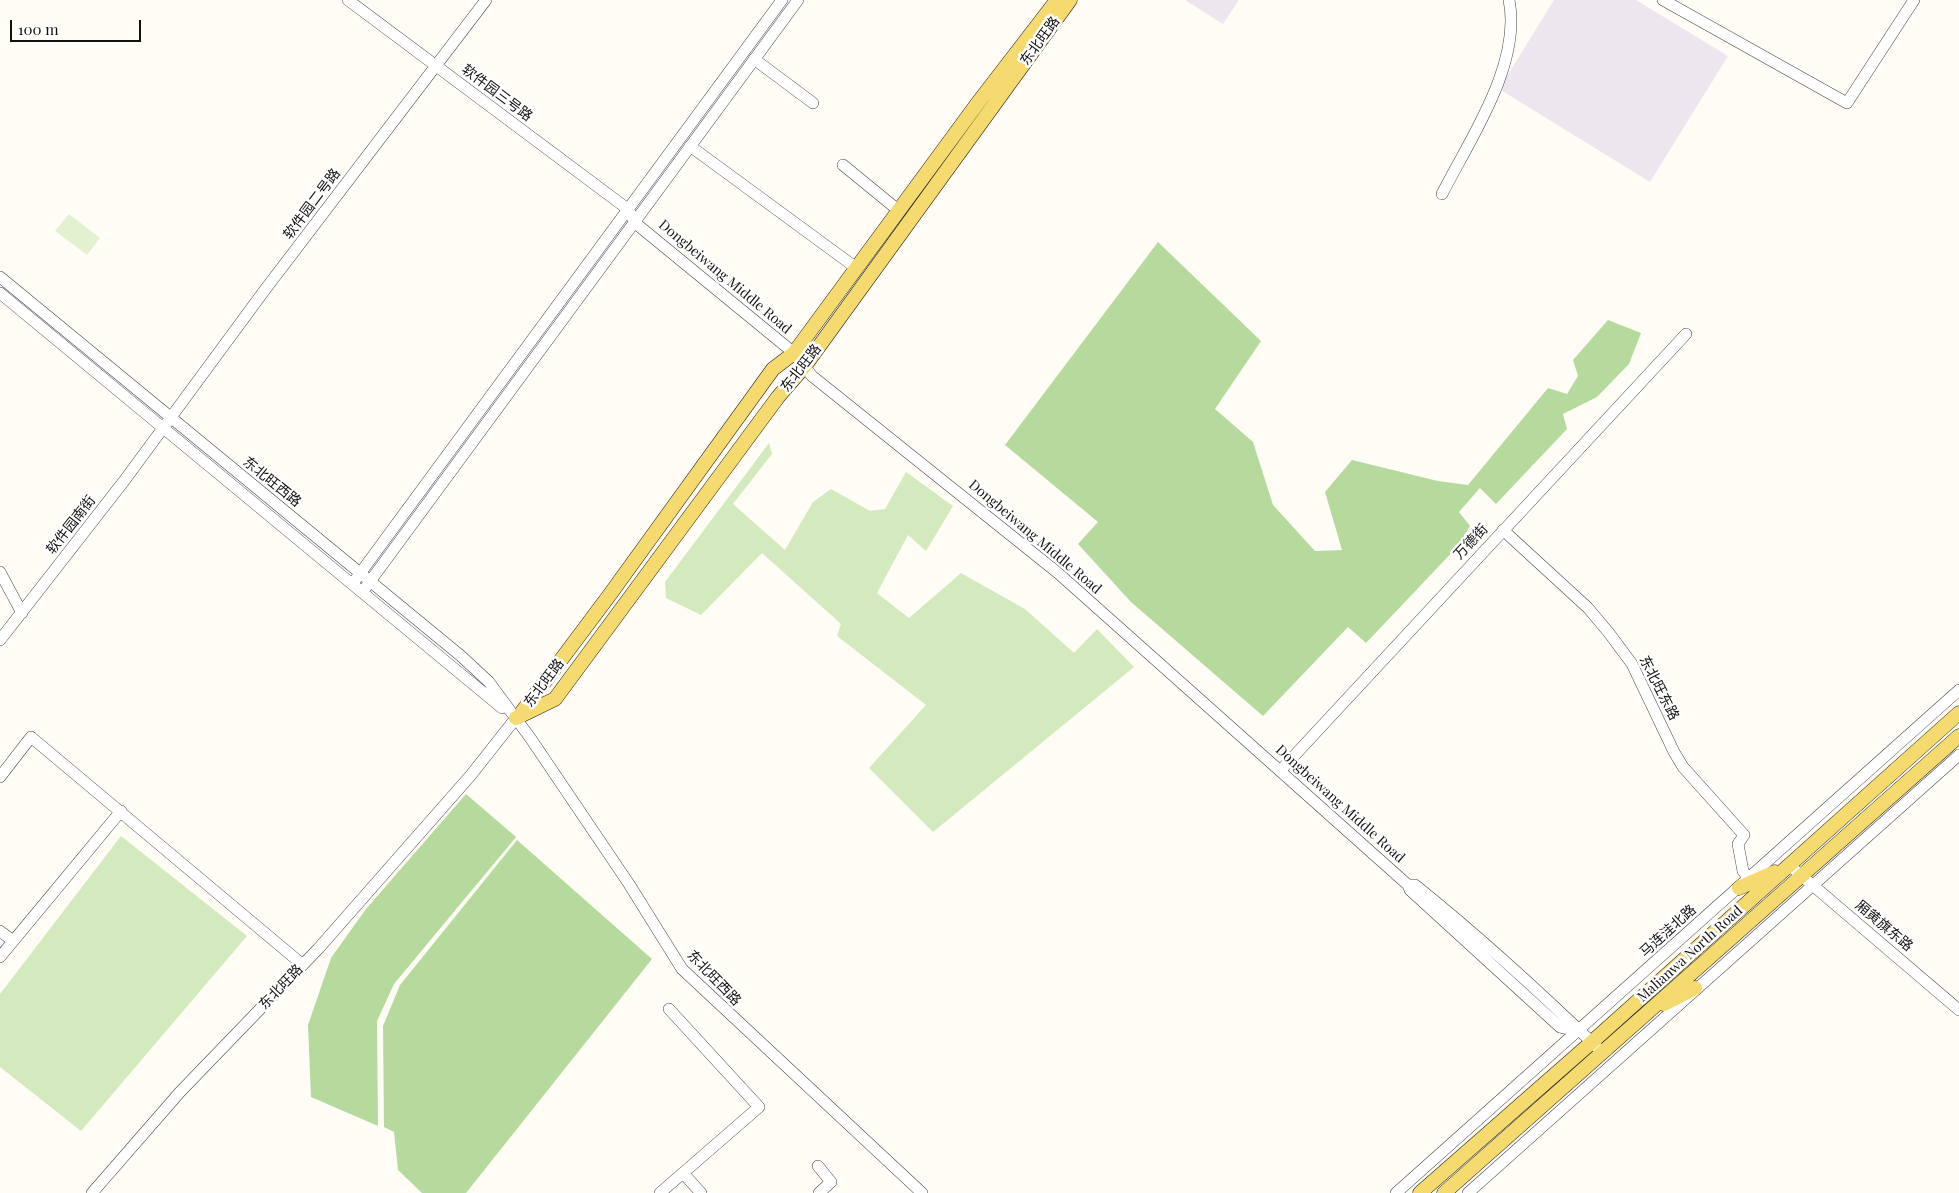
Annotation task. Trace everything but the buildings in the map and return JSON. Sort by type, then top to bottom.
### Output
[{"type":"main road","name":"东北旺路","points":[[516,718],[528,706],[773,369],[794,353],[855,267],[1057,0]]},
{"type":"main road","name":"东北旺路","points":[[516,718],[555,698],[778,397],[804,367],[1070,0]]},
{"type":"main road","name":"Malianwa North Road","points":[[1420,1193],[1592,1042],[1959,713]]},
{"type":"main road","name":"Malianwa North Road","points":[[1444,1193],[1959,736]]},
{"type":"main road","points":[[1744,883],[1789,865]]},
{"type":"main road","points":[[1648,1012],[1696,988]]},
{"type":"street","name":"软件园三号路","points":[[348,0],[629,210]]},
{"type":"street","name":"软件园二号路","points":[[168,423],[264,291],[486,0]]},
{"type":"street","points":[[356,578],[782,0]]},
{"type":"street","points":[[366,587],[798,0]]},
{"type":"street","points":[[1442,194],[1499,82],[1510,46],[1509,0]]},
{"type":"street","points":[[1663,0],[1848,103],[1914,0]]},
{"type":"street","points":[[754,59],[813,103]]},
{"type":"street","points":[[690,146],[855,267]]},
{"type":"street","points":[[842,165],[898,210]]},
{"type":"street","points":[[629,210],[634,222]]},
{"type":"street","name":"Dongbeiwang Middle Road","points":[[634,222],[794,353],[812,376],[1058,573],[1408,885],[1415,885],[1452,915],[1568,1018],[1602,1052]]},
{"type":"street","name":"东北旺西路","points":[[0,277],[168,423],[356,578],[516,718],[618,868],[682,969],[922,1193]]},
{"type":"street","name":"东北旺西路","points":[[0,293],[168,423]]},
{"type":"street","name":"万德街","points":[[1280,771],[1686,334]]},
{"type":"street","name":"软件园南街","points":[[0,640],[168,423]]},
{"type":"street","name":"东北旺东路","points":[[1503,530],[1588,608],[1632,664],[1674,752],[1683,766],[1744,835],[1738,844],[1744,883]]},
{"type":"street","points":[[0,572],[22,613]]},
{"type":"street","name":"马连洼北路","points":[[1396,1193],[1580,1031],[1959,690]]},
{"type":"street","name":"东北旺路","points":[[92,1193],[180,1092],[302,965],[471,776],[516,718]]},
{"type":"street","points":[[0,777],[31,737],[302,965]]},
{"type":"street","points":[[1468,1193],[1959,755]]},
{"type":"street","points":[[0,957],[121,811]]},
{"type":"street","name":"厢黄旗东路","points":[[1789,865],[1959,1010]]},
{"type":"street","points":[[0,931],[13,941]]},
{"type":"street","points":[[660,1193],[759,1107],[669,1009]]},
{"type":"street","points":[[818,1166],[831,1182],[818,1193]]},
{"type":"street","points":[[683,1172],[701,1193]]},
{"type":"shaded area","points":[[1185,0],[1239,0],[1223,24]]},
{"type":"shaded area","points":[[1554,0],[1636,0],[1728,56],[1650,182],[1499,89]]},
{"type":"green space","points":[[69,214],[100,238],[87,255],[55,231]]},
{"type":"green space","points":[[1158,242],[1261,341],[1215,409],[1253,442],[1273,505],[1315,551],[1342,550],[1325,492],[1352,460],[1438,481],[1468,485],[1548,388],[1567,394],[1578,376],[1573,360],[1608,320],[1641,333],[1629,364],[1597,397],[1563,414],[1567,429],[1496,504],[1480,488],[1459,512],[1470,526],[1459,545],[1366,643],[1348,627],[1263,716],[1131,602],[1078,544],[1098,522],[1005,445]]},
{"type":"green space","points":[[769,443],[772,454],[733,504],[785,550],[813,502],[831,489],[870,511],[885,509],[906,472],[953,506],[926,551],[908,535],[877,593],[909,618],[961,573],[1025,609],[1074,653],[1097,629],[1134,667],[933,832],[869,768],[926,705],[837,636],[841,624],[762,553],[701,615],[666,598],[665,582]]},
{"type":"green space","points":[[466,794],[516,837],[394,984],[377,1021],[378,1126],[311,1097],[308,1025],[331,958],[366,909]]},
{"type":"green space","points":[[121,836],[247,936],[81,1131],[0,1067],[0,994]]},
{"type":"green space","points":[[517,840],[652,959],[466,1193],[422,1193],[398,1170],[394,1132],[384,1127],[383,1026],[400,985]]}]
